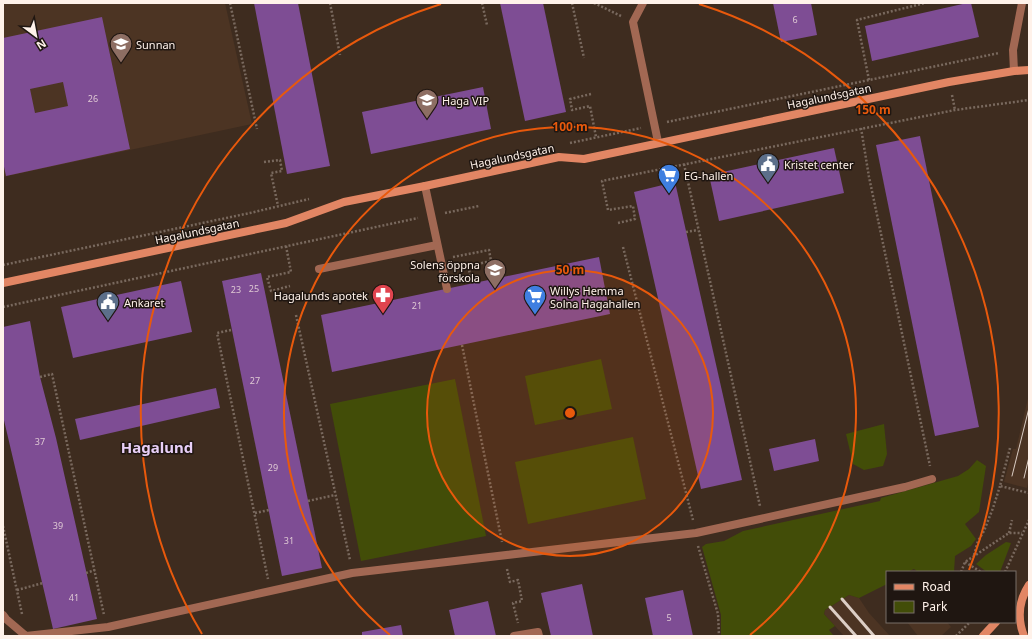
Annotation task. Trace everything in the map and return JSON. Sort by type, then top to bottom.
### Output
[{"type":"street","points":[[643,3],[633,22],[658,142]]},
{"type":"street","points":[[1014,71],[1013,50],[1022,3]]},
{"type":"street","name":"Hagalundsgatan","points":[[3,283],[286,223],[344,202],[559,157],[584,159],[658,142],[949,82],[1014,71],[1029,70]]},
{"type":"street","points":[[425,186],[447,289]]},
{"type":"street","points":[[319,269],[438,245]]},
{"type":"street","points":[[3,615],[26,636],[107,627],[352,573],[696,533],[905,487],[932,479]]},
{"type":"street","points":[[1016,601],[1027,589]]},
{"type":"street","points":[[1024,636],[1019,621],[1019,608],[1027,589]]},
{"type":"street","points":[[983,636],[995,623]]},
{"type":"street","points":[[514,636],[538,632],[539,636]]},
{"type":"path","points":[[230,3],[257,129]]},
{"type":"path","points":[[330,3],[340,55]]},
{"type":"path","points":[[482,3],[487,25]]},
{"type":"path","points":[[572,3],[584,58]]},
{"type":"path","points":[[594,3],[633,22]]},
{"type":"path","points":[[869,80],[858,20],[925,3]]},
{"type":"path","points":[[591,94],[570,99],[572,110],[590,106],[596,138]]},
{"type":"path","points":[[618,223],[635,219],[633,206],[608,210],[602,181],[955,110],[1029,100]]},
{"type":"path","points":[[862,128],[870,177],[932,479]]},
{"type":"path","points":[[264,162],[280,160],[282,171],[271,173],[278,206]]},
{"type":"path","points":[[684,164],[762,518]]},
{"type":"path","points":[[3,307],[431,215],[480,206]]},
{"type":"path","points":[[686,232],[698,230]]},
{"type":"path","points":[[286,246],[291,272],[267,277],[271,291],[290,286]]},
{"type":"path","points":[[623,247],[696,533]]},
{"type":"path","points":[[440,260],[489,250],[491,261],[468,266],[471,278]]},
{"type":"path","points":[[296,315],[352,573]]},
{"type":"path","points":[[231,330],[217,333],[271,591]]},
{"type":"path","points":[[462,345],[505,555]]},
{"type":"path","points":[[40,377],[52,374],[107,627]]},
{"type":"path","points":[[974,556],[978,541],[984,531],[993,508],[1010,448]]},
{"type":"path","points":[[1000,486],[1019,492],[1029,493]]},
{"type":"path","points":[[308,501],[335,495]]},
{"type":"path","points":[[255,513],[269,510]]},
{"type":"path","points":[[1009,533],[1012,520]]},
{"type":"path","points":[[1005,571],[1029,520]]},
{"type":"path","points":[[3,526],[26,636]]},
{"type":"path","points":[[961,571],[965,562],[1009,533],[1022,533]]},
{"type":"path","points":[[699,548],[718,614],[719,636]]},
{"type":"path","points":[[965,562],[979,571]]},
{"type":"path","points":[[86,573],[94,570]]},
{"type":"path","points":[[510,582],[518,580],[520,587],[522,601],[513,603],[520,630]]},
{"type":"path","points":[[17,590],[43,583]]},
{"type":"path","points":[[956,636],[969,623]]},
{"type":"shaded area","name":"Sunnan","points":[[3,3],[225,3],[252,124],[3,177]]},
{"type":"shaded area","points":[[1029,394],[1029,479],[1027,488],[1004,482],[1013,449],[1016,449]]},
{"type":"shaded area","points":[[849,595],[859,598],[869,613],[890,636],[844,636],[824,614],[825,610]]},
{"type":"shaded area","points":[[908,623],[948,623],[951,627],[941,636],[918,636]]},
{"type":"green space","points":[[601,359],[612,409],[535,425],[525,376]]},
{"type":"green space","points":[[455,379],[486,536],[361,561],[330,404]]},
{"type":"green space","points":[[884,424],[887,454],[883,466],[864,470],[853,464],[846,434]]},
{"type":"green space","points":[[633,437],[646,499],[528,524],[515,462]]},
{"type":"green space","points":[[977,460],[986,466],[979,512],[965,524],[976,539],[971,546],[955,556],[954,571],[917,571],[914,569],[909,571],[886,571],[886,584],[859,598],[849,595],[825,610],[824,614],[835,626],[829,630],[834,636],[721,636],[721,615],[702,547],[706,544],[724,541],[743,531],[880,501],[881,498],[958,476],[969,469]]},
{"type":"green space","points":[[1006,542],[1011,543],[1000,571],[986,571],[976,564],[986,555]]},
{"type":"building","points":[[254,3],[298,3],[330,166],[287,174]]},
{"type":"building","points":[[500,3],[543,3],[566,112],[525,121]]},
{"type":"building","points":[[773,3],[811,3],[817,35],[781,42]]},
{"type":"building","points":[[971,3],[979,37],[872,61],[865,26]]},
{"type":"building","points":[[102,17],[130,149],[6,176],[3,162],[3,38]],"holes":[[[63,82],[68,106],[35,113],[30,89]]]},
{"type":"building","name":"Haga VIP","points":[[483,87],[491,129],[371,154],[362,112]]},
{"type":"building","points":[[920,136],[979,427],[935,436],[876,145]]},
{"type":"building","points":[[834,148],[844,193],[719,221],[709,175]]},
{"type":"building","points":[[675,182],[742,480],[701,489],[634,192]]},
{"type":"building","points":[[599,257],[610,314],[332,372],[321,315]]},
{"type":"building","points":[[261,273],[322,568],[282,576],[222,281]]},
{"type":"building","points":[[181,281],[192,332],[73,358],[61,307]]},
{"type":"building","points":[[30,321],[40,377],[56,438],[97,619],[53,629],[3,416],[3,327]]},
{"type":"building","points":[[216,388],[220,408],[80,440],[75,419]]},
{"type":"building","points":[[815,439],[819,461],[774,471],[769,449]]},
{"type":"building","points":[[582,584],[593,636],[551,636],[541,593]]},
{"type":"building","points":[[683,590],[693,636],[653,636],[645,598]]},
{"type":"building","points":[[488,601],[496,636],[455,636],[449,610]]},
{"type":"building","points":[[401,625],[403,636],[362,636],[362,632]]},
{"type":"tram line","points":[[1012,476],[1029,408]]},
{"type":"tram line","points":[[1024,478],[1029,457]]},
{"type":"railway","points":[[842,599],[874,636]]},
{"type":"railway","points":[[830,607],[856,636]]},
{"type":"place","name":"Sunnan","points":[[121,64]]},
{"type":"place","name":"Haga VIP","points":[[427,120]]},
{"type":"place","name":"Kristet center","points":[[768,184]]},
{"type":"place","name":"EG-hallen","points":[[669,194]]},
{"type":"place","name":"Solens öppna förskola","points":[[495,290]]},
{"type":"place","name":"Hagalunds apotek","points":[[383,314]]},
{"type":"place","name":"Willys Hemma Solna Hagahallen","points":[[535,316]]},
{"type":"place","name":"Ankaret","points":[[108,322]]},
{"type":"district","name":"Hagalund","points":[[157,447]]}]
